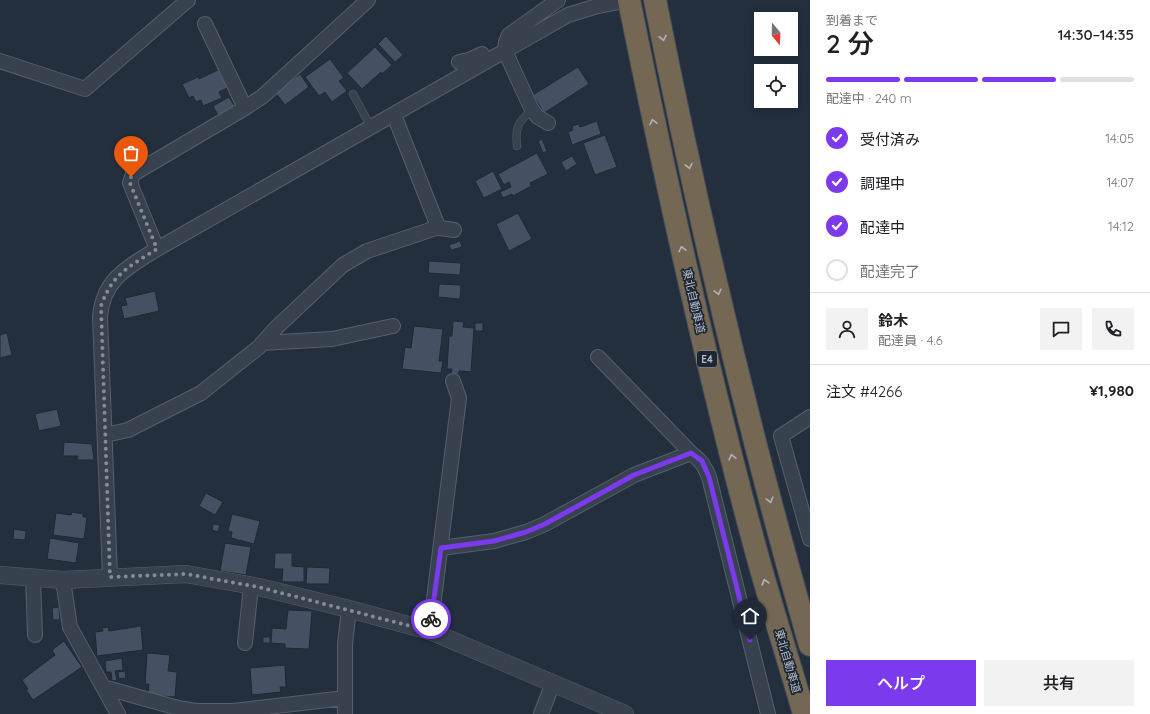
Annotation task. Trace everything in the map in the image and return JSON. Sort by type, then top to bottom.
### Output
[{"type":"highway","name":"東北自動車道","points":[[629,0],[654,125],[711,375],[755,548],[804,714]]},
{"type":"highway","name":"E4","points":[[655,0],[679,122],[736,370],[781,543],[810,645]]},
{"type":"street","points":[[0,61],[85,89],[188,0]]},
{"type":"street","points":[[157,249],[130,183],[131,177],[245,108],[287,75],[368,0]]},
{"type":"street","points":[[110,577],[101,306],[106,292],[119,274],[124,269],[157,249],[394,114],[505,46],[509,35],[558,0]]},
{"type":"street","points":[[459,62],[469,60],[505,46],[568,15],[594,7],[629,0]]},
{"type":"street","points":[[205,24],[245,108]]},
{"type":"street","points":[[505,46],[532,110],[538,118],[548,123]]},
{"type":"street","points":[[394,114],[439,227]]},
{"type":"street","points":[[105,435],[128,430],[201,393],[262,343],[343,265],[367,251],[439,227],[454,230]]},
{"type":"street","points":[[262,343],[332,339],[393,326]]},
{"type":"street","points":[[598,358],[691,453],[702,461],[709,477],[768,714]]},
{"type":"street","points":[[430,631],[459,398],[453,381]]},
{"type":"street","points":[[810,417],[781,436],[810,539]]},
{"type":"street","points":[[441,548],[494,541],[526,532],[545,524],[634,475],[691,453]]},
{"type":"street","points":[[0,575],[63,580],[186,574],[251,586],[349,609],[430,631],[625,714]]},
{"type":"street","points":[[32,578],[35,635]]},
{"type":"street","points":[[63,580],[70,627],[118,714]]},
{"type":"street","points":[[245,643],[251,586]]},
{"type":"street","points":[[345,714],[345,644],[349,609]]},
{"type":"street","points":[[541,714],[553,683]]},
{"type":"street","points":[[103,687],[178,708],[196,711],[233,711],[345,698]]},
{"type":"lane","points":[[353,94],[371,127]]},
{"type":"lane","points":[[517,146],[516,129],[522,118],[532,110]]},
{"type":"building","points":[[386,36],[403,55],[395,62],[378,44]]},
{"type":"building","points":[[375,47],[392,65],[382,74],[381,72],[362,89],[347,73]]},
{"type":"building","points":[[330,59],[344,78],[339,81],[347,91],[332,102],[325,92],[319,96],[305,77]]},
{"type":"building","points":[[578,67],[589,84],[544,113],[533,95]]},
{"type":"building","points":[[220,69],[229,87],[219,92],[222,98],[203,106],[201,100],[196,102],[193,96],[189,98],[182,84],[198,77],[199,79]]},
{"type":"building","points":[[300,74],[309,87],[285,105],[275,92]]},
{"type":"building","points":[[229,97],[235,107],[219,117],[213,106]]},
{"type":"building","points":[[597,121],[601,134],[572,145],[568,132],[573,130],[572,126],[579,124],[580,127]]},
{"type":"building","points":[[605,135],[617,167],[595,175],[583,143]]},
{"type":"building","points":[[542,139],[547,151],[543,153],[538,141]]},
{"type":"building","points":[[537,153],[548,174],[530,183],[531,186],[513,196],[512,194],[503,198],[500,192],[511,187],[509,182],[504,185],[498,174]]},
{"type":"building","points":[[572,156],[577,164],[566,171],[561,162]]},
{"type":"building","points":[[493,171],[502,189],[484,198],[475,181]]},
{"type":"building","points":[[518,213],[532,239],[509,251],[496,224]]},
{"type":"building","points":[[460,241],[462,247],[451,250],[449,245]]},
{"type":"building","points":[[429,261],[461,263],[460,275],[428,273]]},
{"type":"building","points":[[439,284],[461,285],[460,299],[438,297]]},
{"type":"building","points":[[155,291],[159,311],[124,319],[121,306],[127,305],[125,298]]},
{"type":"building","points":[[453,321],[464,322],[463,327],[474,328],[471,372],[459,371],[459,374],[451,374],[452,369],[447,369],[449,336],[452,336]]},
{"type":"building","points":[[475,323],[483,323],[483,331],[475,331]]},
{"type":"building","points":[[414,326],[443,329],[439,361],[443,361],[441,373],[402,369],[405,347],[411,348]]},
{"type":"building","points":[[7,333],[12,355],[0,358],[0,335]]},
{"type":"building","points":[[57,409],[61,426],[39,431],[35,414]]},
{"type":"building","points":[[64,442],[92,444],[94,460],[77,460],[78,456],[63,456]]},
{"type":"building","points":[[206,493],[223,502],[215,515],[199,506]]},
{"type":"building","points":[[72,512],[83,514],[83,517],[87,517],[84,539],[53,535],[56,513],[71,515]]},
{"type":"building","points":[[232,514],[260,521],[254,544],[231,538],[232,532],[228,531]]},
{"type":"building","points":[[213,524],[220,525],[218,532],[212,530]]},
{"type":"building","points":[[14,529],[26,531],[25,540],[13,539]]},
{"type":"building","points":[[50,538],[79,543],[76,563],[47,559]]},
{"type":"building","points":[[225,543],[251,547],[246,575],[220,571]]},
{"type":"building","points":[[275,553],[292,553],[292,566],[304,567],[304,582],[282,582],[283,569],[274,569]]},
{"type":"building","points":[[307,567],[330,568],[329,584],[306,584]]},
{"type":"building","points":[[59,607],[60,620],[53,620],[52,608]]},
{"type":"building","points":[[288,610],[312,611],[309,649],[285,648],[285,644],[271,643],[272,628],[286,629]]},
{"type":"building","points":[[141,626],[143,650],[97,656],[95,632],[103,631],[102,628],[108,627],[109,631]]},
{"type":"building","points":[[263,637],[270,637],[270,643],[263,643]]},
{"type":"building","points":[[64,641],[82,667],[33,700],[26,690],[28,689],[22,680],[55,655],[52,650]]},
{"type":"building","points":[[147,653],[170,655],[168,671],[177,672],[175,697],[148,695],[149,684],[145,684]]},
{"type":"building","points":[[122,658],[123,670],[115,671],[117,680],[112,681],[111,672],[106,672],[105,661]]},
{"type":"building","points":[[285,665],[286,687],[280,687],[281,692],[252,695],[250,668]]},
{"type":"building","points":[[125,671],[126,678],[119,679],[118,672]]},
{"type":"way so far","points":[[131,177],[130,183],[157,249],[124,269],[106,292],[101,306],[100,317],[110,577],[186,574],[258,587],[349,609],[430,631],[431,619]]},
{"type":"route","points":[[431,619],[441,548],[494,541],[526,532],[545,524],[634,475],[655,465],[691,453],[702,461],[709,477],[750,640]]}]
